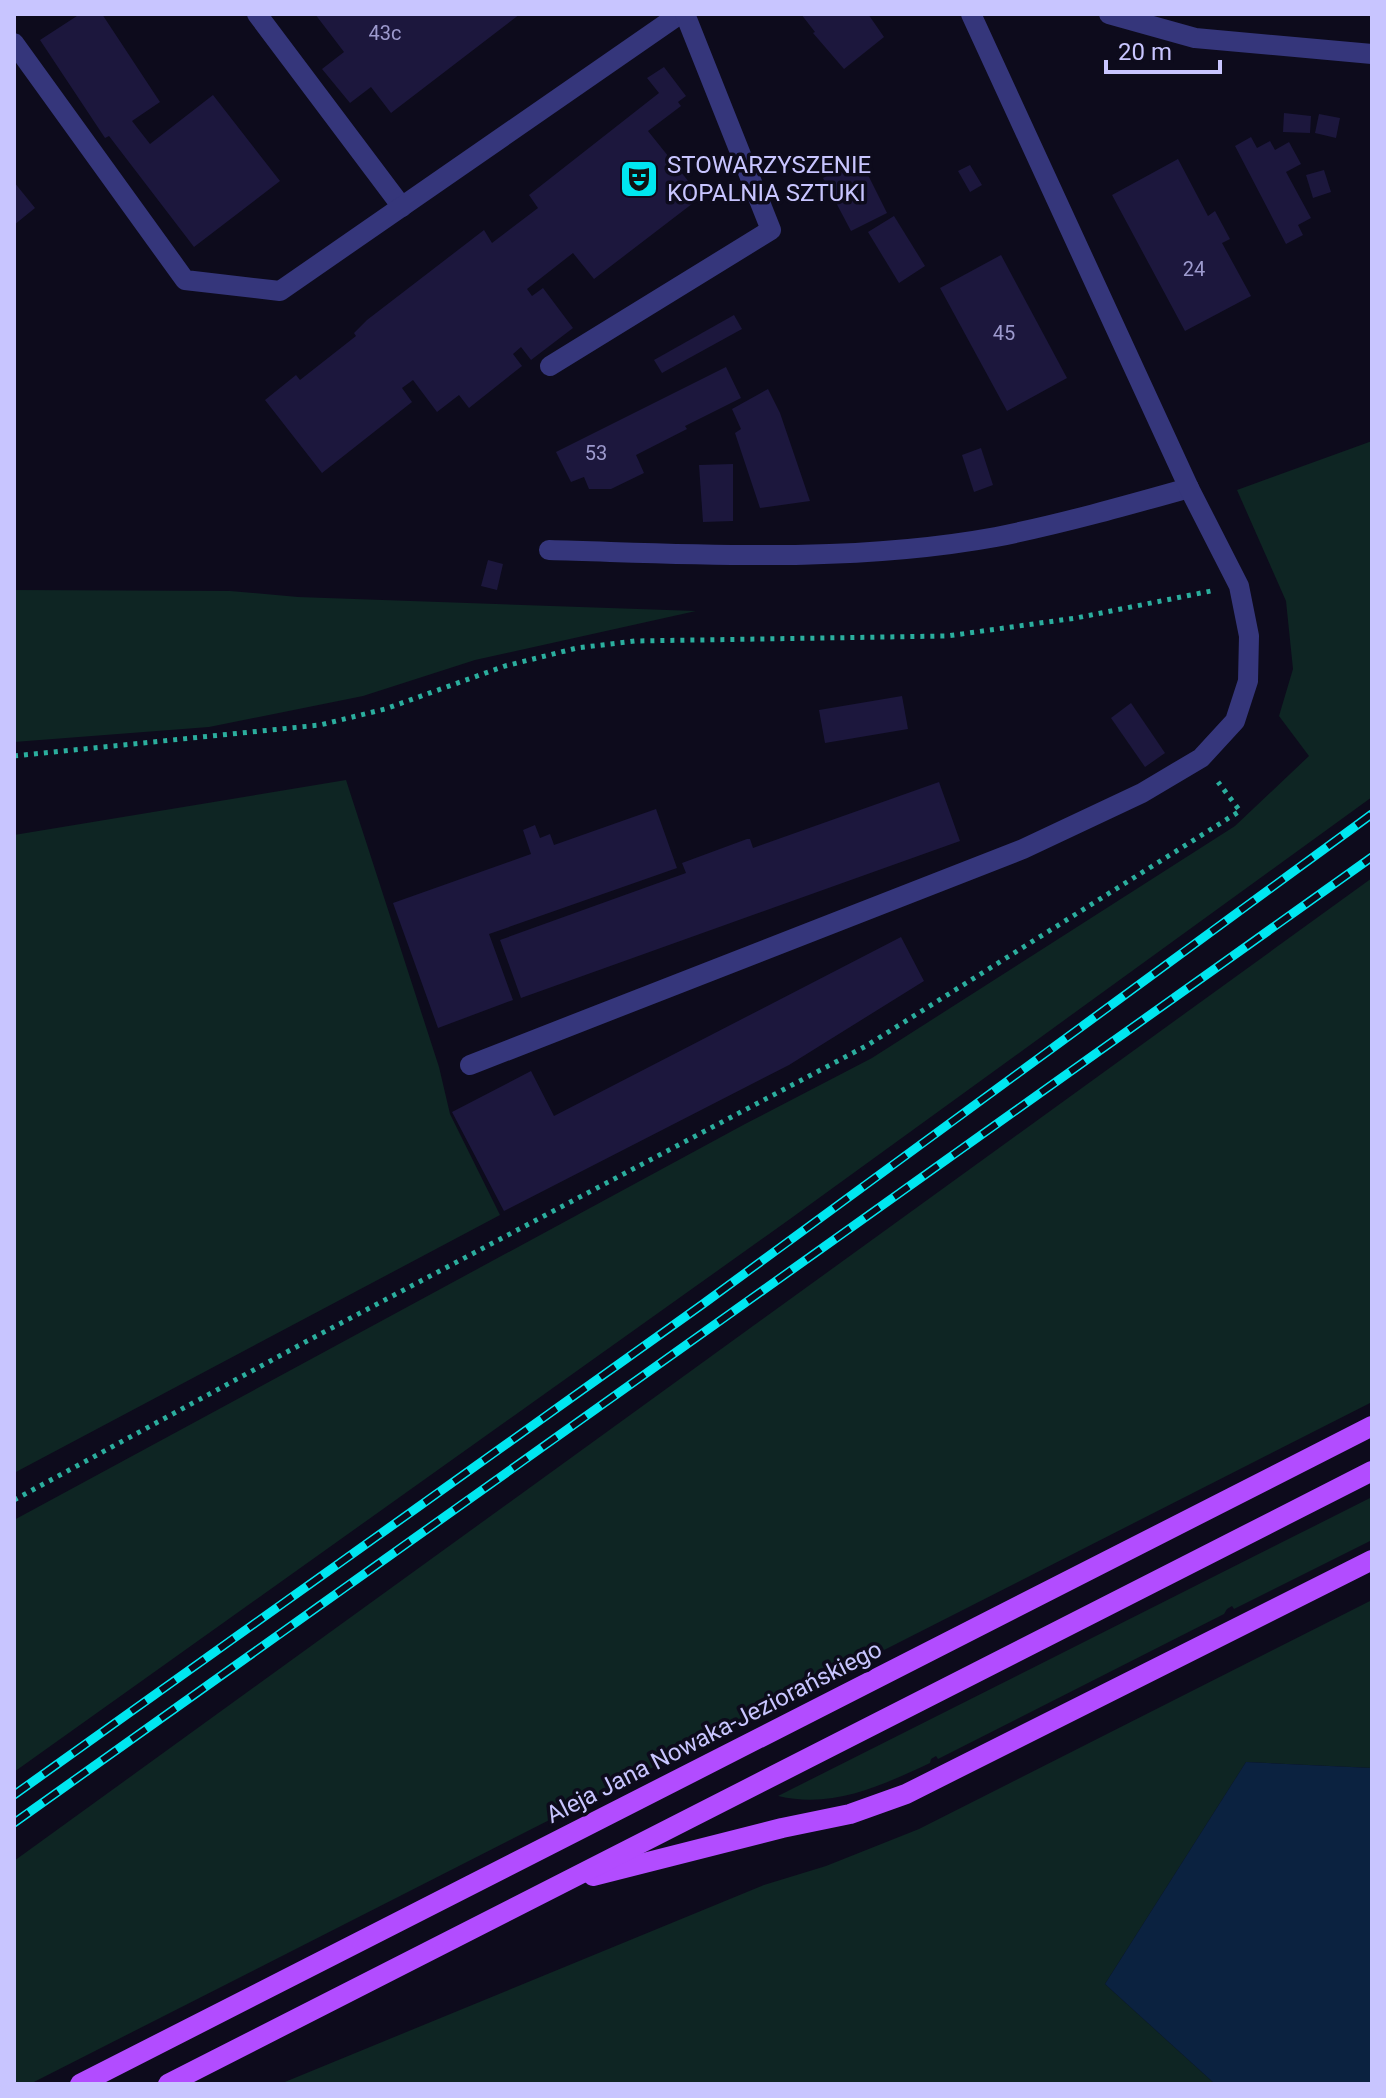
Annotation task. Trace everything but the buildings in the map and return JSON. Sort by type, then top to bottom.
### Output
[{"type":"main road","name":"Aleja Jana Nowaka-Jeziorańskiego","points":[[80,2084],[1372,1426]]},
{"type":"main road","points":[[168,2084],[1372,1471]]},
{"type":"main road","points":[[554,1886],[782,1828],[850,1814],[906,1794],[1372,1560]]},
{"type":"street","points":[[257,14],[402,207]]},
{"type":"street","points":[[14,43],[185,280],[280,291],[682,14],[771,230],[550,366]]},
{"type":"street","points":[[470,1065],[1023,849],[1142,793],[1201,758],[1235,721],[1248,681],[1249,636],[1239,586],[1189,488],[971,14]]},
{"type":"street","points":[[1109,14],[1195,38],[1372,54]]},
{"type":"street","points":[[549,550],[774,556],[880,551],[994,537],[1094,515],[1189,488]]},
{"type":"path","points":[[14,756],[320,725],[385,709],[505,666],[577,648],[635,641],[947,636],[1076,618],[1239,586]]},
{"type":"path","points":[[14,1500],[323,1332],[866,1046],[1240,811],[1201,758]]},
{"type":"green space","points":[[1372,441],[1372,797],[790,1219],[14,1772],[14,1520],[872,1058],[1235,826],[1309,756],[1279,716],[1293,669],[1286,601],[1237,490]]},
{"type":"green space","points":[[14,590],[230,591],[298,597],[696,611],[475,660],[363,696],[209,727],[14,742]]},
{"type":"green space","points":[[346,780],[439,1067],[450,1114],[500,1215],[14,1473],[14,835]]},
{"type":"green space","points":[[1372,878],[1372,1402],[30,2084],[14,2084],[14,1861]]},
{"type":"green space","points":[[1372,1497],[1372,1540],[1234,1609],[1232,1606],[1224,1614],[938,1759],[936,1756],[930,1763],[856,1793],[818,1800],[778,1796]]},
{"type":"green space","points":[[1372,1600],[1372,1768],[1246,1762],[1105,1984],[1215,2084],[280,2084],[764,1885],[826,1866],[919,1829]]},
{"type":"water","points":[[1246,1762],[1372,1768],[1372,2084],[1215,2084],[1105,1984]]},
{"type":"railway","points":[[14,1795],[703,1304],[1372,814]]},
{"type":"railway","points":[[14,1823],[1372,857]]},
{"type":"place","name":"STOWARZYSZENIE KOPALNIA SZTUKI","points":[[639,179]]}]
